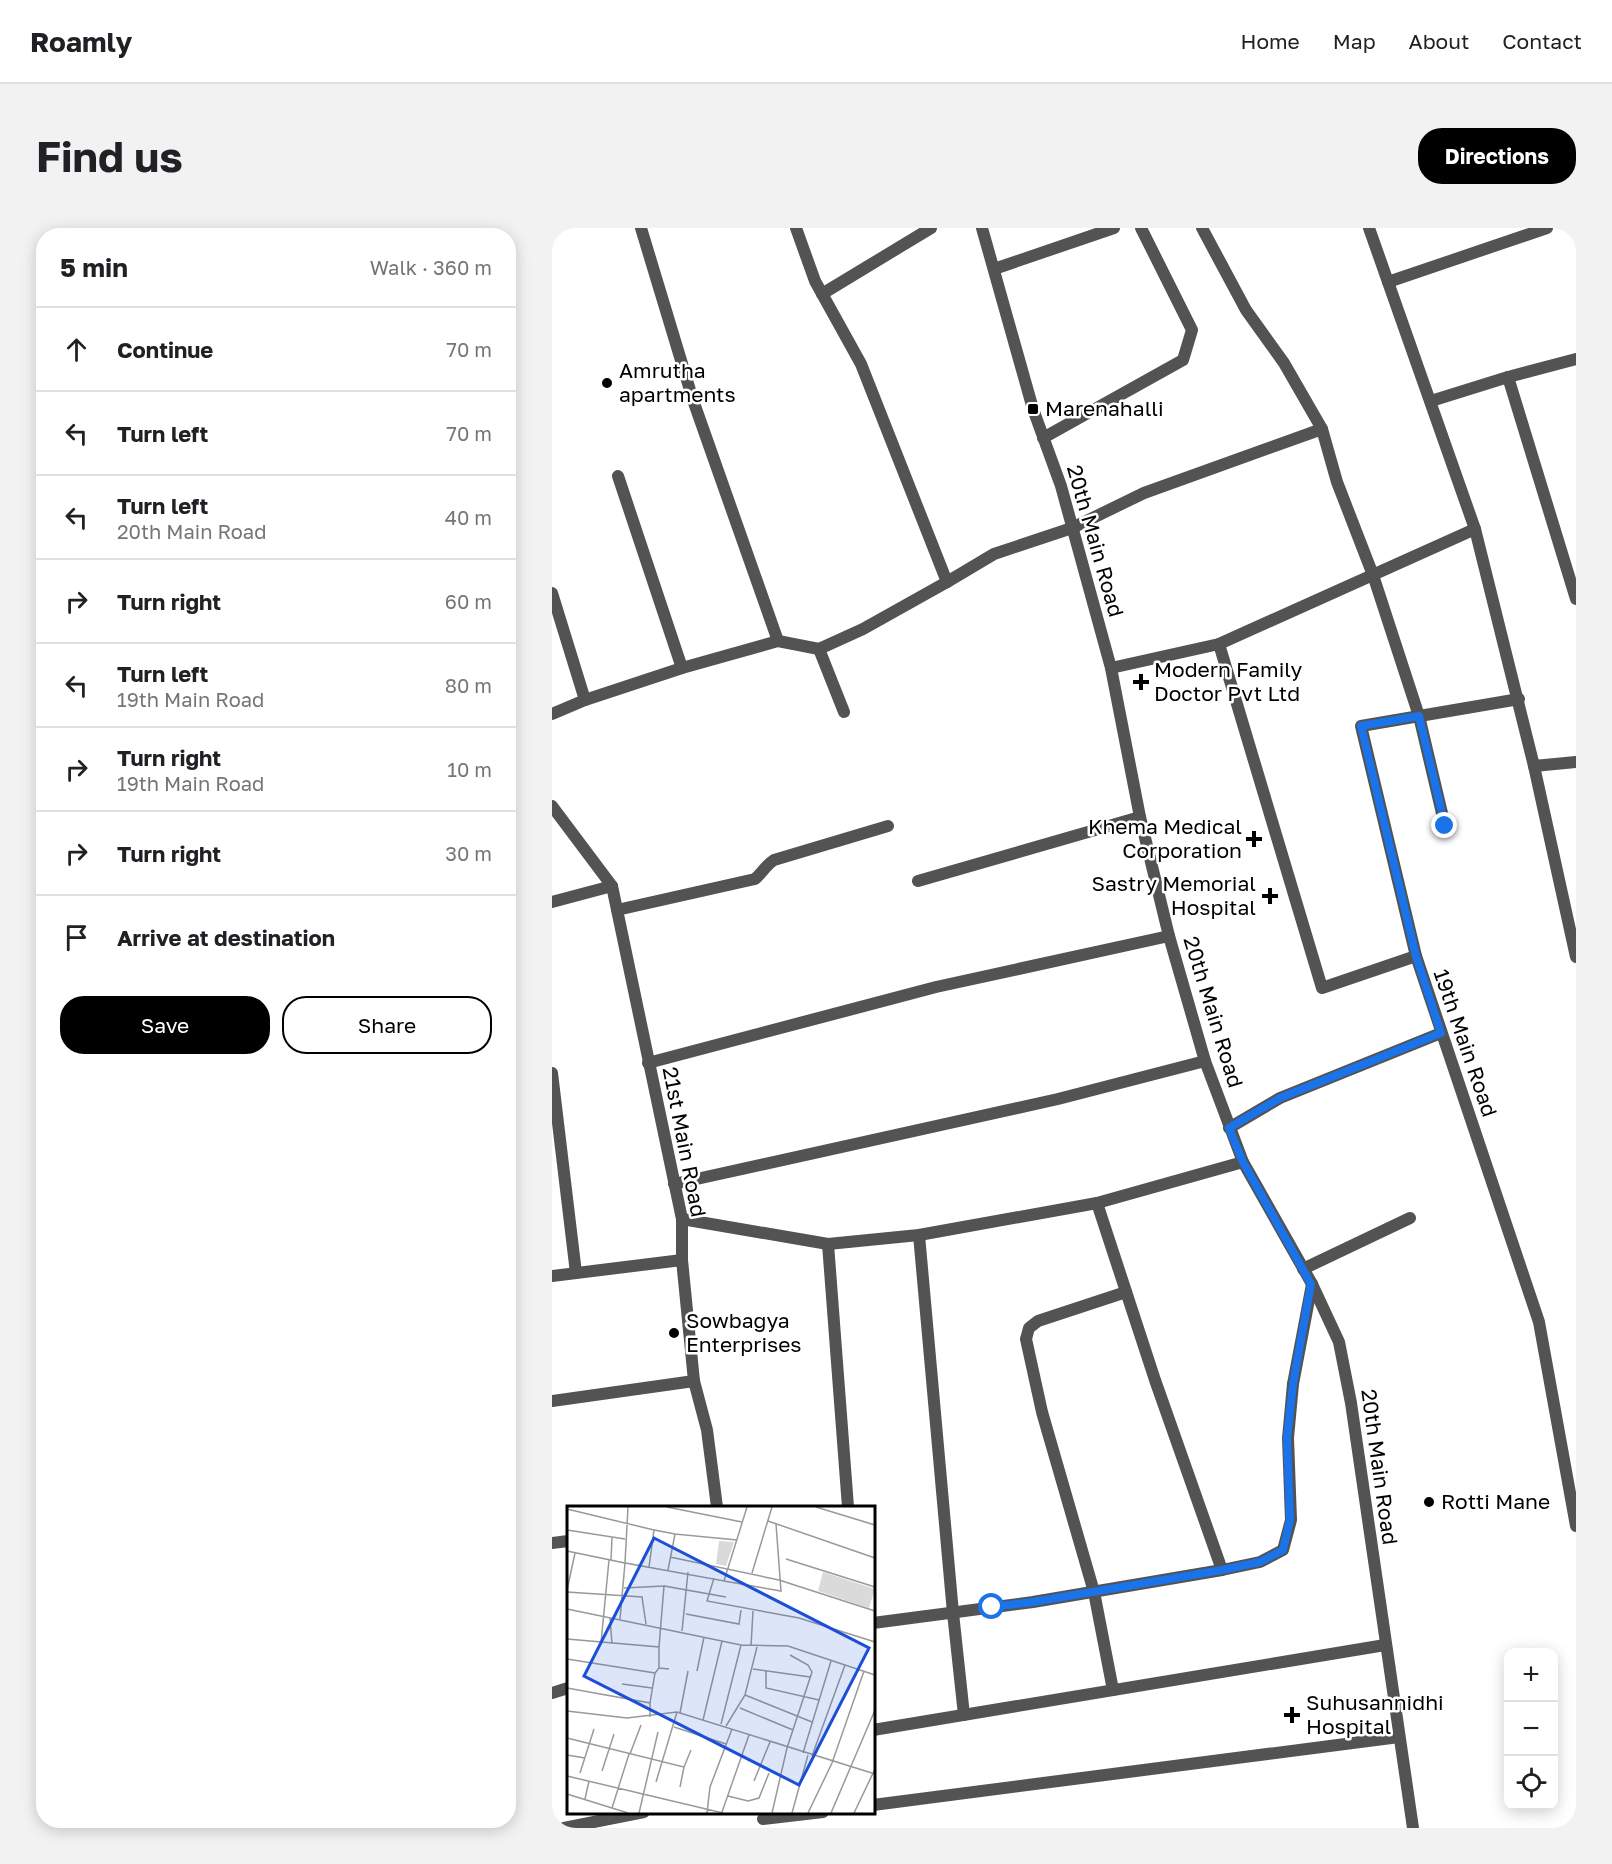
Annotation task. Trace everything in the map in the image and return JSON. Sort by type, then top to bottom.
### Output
[{"type":"street","points":[[641,228],[693,400],[778,641]]},
{"type":"street","points":[[796,228],[815,281],[861,364],[947,582]]},
{"type":"street","points":[[822,294],[932,228]]},
{"type":"street","name":"20th Main Road","points":[[982,228],[1033,409],[1061,486],[1111,668],[1140,817],[1169,936],[1205,1061],[1243,1162],[1303,1269],[1339,1342],[1351,1403],[1413,1828]]},
{"type":"street","points":[[994,268],[1114,228]]},
{"type":"street","points":[[1043,438],[1183,360],[1192,330],[1141,228]]},
{"type":"street","points":[[1202,228],[1246,310],[1284,363],[1322,429],[1337,482],[1373,575],[1419,716],[1445,826]]},
{"type":"street","points":[[1369,228],[1475,529],[1519,699],[1576,957]]},
{"type":"street","points":[[1388,282],[1547,228]]},
{"type":"street","points":[[1431,401],[1576,359]]},
{"type":"street","points":[[1509,377],[1576,600]]},
{"type":"street","points":[[552,714],[585,700],[682,668],[778,641],[819,650],[863,629],[994,554],[1072,528],[1144,493],[1322,429]]},
{"type":"street","points":[[618,476],[682,668]]},
{"type":"street","points":[[1111,668],[1219,644],[1475,529]]},
{"type":"street","points":[[552,593],[585,700]]},
{"type":"street","points":[[1219,644],[1322,988],[1416,956]]},
{"type":"street","points":[[819,650],[844,712]]},
{"type":"street","name":"19th Main Road","points":[[1519,699],[1361,726],[1416,956],[1539,1322],[1576,1526]]},
{"type":"street","points":[[1534,766],[1576,762]]},
{"type":"street","name":"21st Main Road","points":[[552,806],[612,886],[682,1219],[682,1260],[694,1381],[707,1430],[717,1506]]},
{"type":"street","points":[[918,881],[1140,817]]},
{"type":"street","points":[[617,910],[755,879],[763,872],[767,864],[774,860],[888,826]]},
{"type":"street","points":[[552,902],[612,886]]},
{"type":"street","points":[[648,1063],[936,987],[1169,936]]},
{"type":"street","points":[[1229,1128],[1280,1098],[1441,1033]]},
{"type":"street","points":[[674,1184],[1058,1099],[1205,1061]]},
{"type":"street","points":[[552,1073],[576,1273]]},
{"type":"street","points":[[682,1219],[828,1244],[919,1235],[1097,1203],[1243,1162]]},
{"type":"street","points":[[1097,1203],[1155,1380],[1222,1570]]},
{"type":"street","points":[[1303,1269],[1410,1218]]},
{"type":"street","points":[[919,1235],[964,1715]]},
{"type":"street","points":[[828,1244],[848,1506]]},
{"type":"street","points":[[552,1276],[682,1260]]},
{"type":"street","points":[[874,1623],[1094,1592],[1222,1570],[1260,1562],[1283,1550],[1290,1520],[1287,1438],[1293,1384],[1311,1284]]},
{"type":"street","points":[[1113,1690],[1094,1592],[1042,1413],[1026,1339],[1029,1328],[1038,1321],[1126,1292]]},
{"type":"street","points":[[552,1401],[694,1381]]},
{"type":"street","points":[[552,1543],[567,1541]]},
{"type":"street","points":[[874,1730],[1385,1644]]},
{"type":"street","points":[[552,1693],[567,1688]]},
{"type":"street","points":[[874,1805],[1399,1737]]},
{"type":"street","points":[[564,1828],[639,1813]]},
{"type":"street","points":[[763,1820],[816,1813]]},
{"type":"place","name":"Amrutha apartments","points":[[607,383]]},
{"type":"place","name":"Marenahalli","points":[[1033,409]]},
{"type":"place","name":"Modern Family Doctor Pvt Ltd","points":[[1141,682]]},
{"type":"place","name":"Khema Medical Corporation","points":[[1254,839]]},
{"type":"place","name":"Sastry Memorial Hospital","points":[[1270,896]]},
{"type":"place","name":"Sowbagya Enterprises","points":[[674,1333]]},
{"type":"place","name":"Rotti Mane","points":[[1429,1502]]},
{"type":"place","name":"Suhusannidhi Hospital","points":[[1292,1715]]},
{"type":"route","points":[[992,1607],[1222,1570],[1260,1562],[1283,1550],[1290,1520],[1287,1438],[1293,1384],[1311,1284],[1243,1162],[1229,1128],[1280,1098],[1441,1033],[1416,956],[1361,726],[1419,716],[1445,826]]}]
